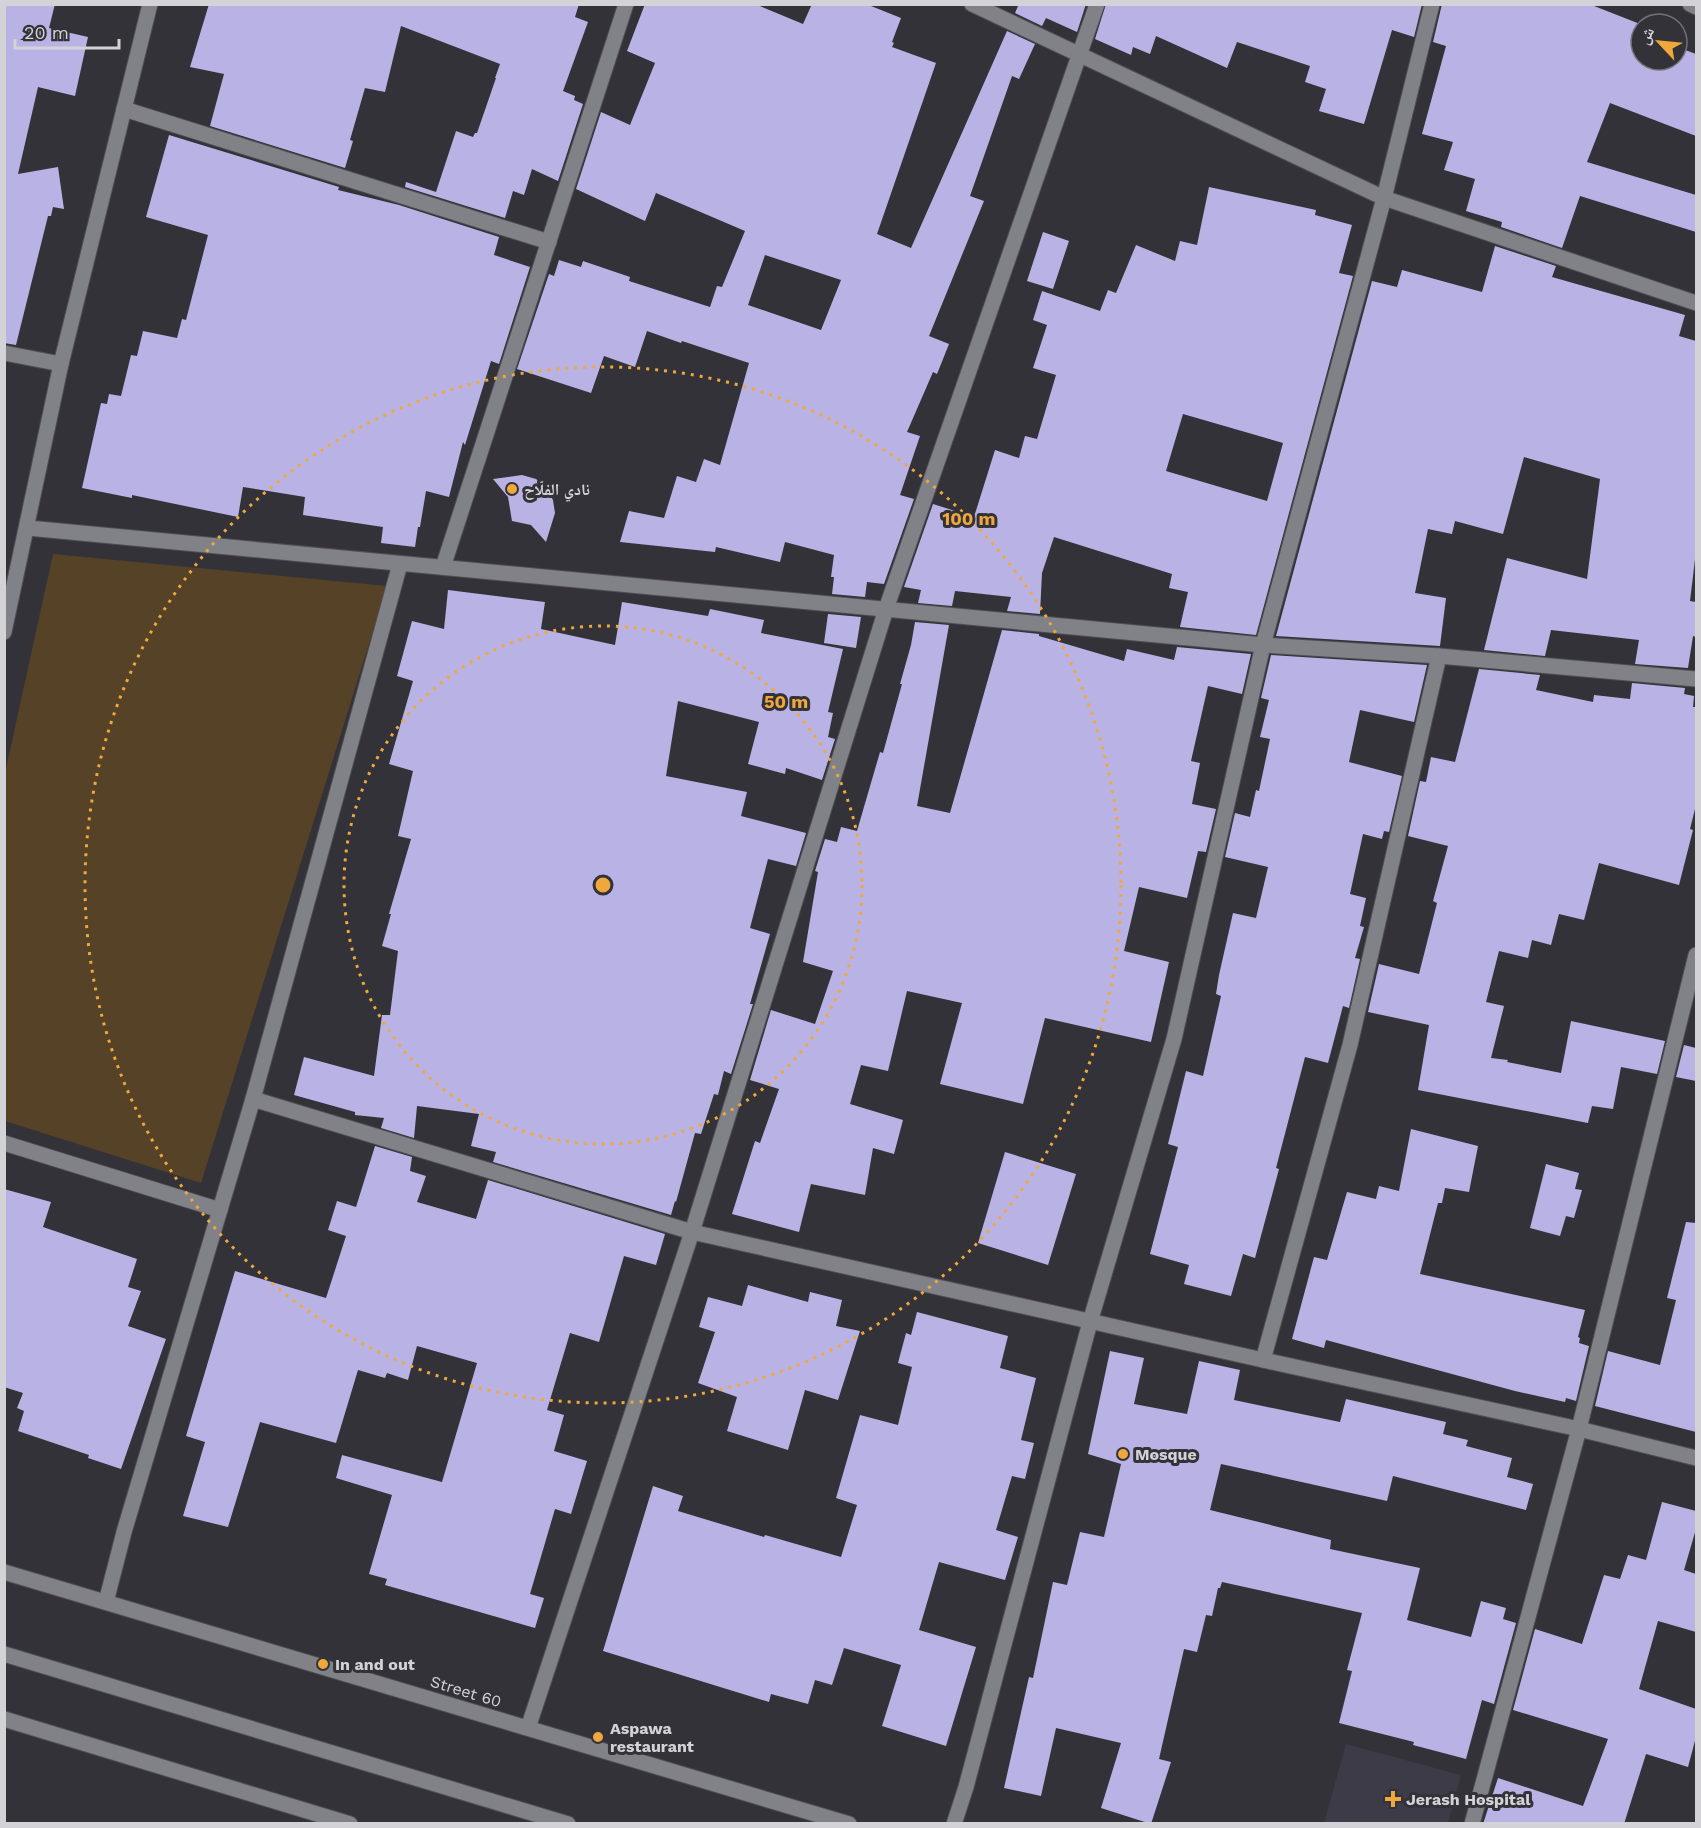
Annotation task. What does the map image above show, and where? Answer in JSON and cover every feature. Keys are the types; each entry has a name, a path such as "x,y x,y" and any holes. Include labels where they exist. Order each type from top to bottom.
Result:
{"street":[{"path":"4,632 28,528 61,364 150,4"},
{"path":"443,567 626,4"},
{"path":"972,4 1384,198 1696,303"},
{"path":"528,1728 692,1232 886,609 1097,4"},
{"path":"954,1824 969,1776 1090,1322 1174,1039 1263,645 1384,198 1432,4"},
{"path":"1690,4 1696,7"},
{"path":"124,109 549,242"},
{"path":"4,353 61,364"},
{"path":"28,528 1263,645 1440,656 1696,680"},
{"path":"106,1602 124,1532 253,1099 400,564"},
{"path":"1263,1360 1350,1045 1440,656"},
{"path":"1472,1824 1579,1428 1696,955"},
{"path":"253,1099 692,1232 1090,1322 1579,1428 1696,1458"},
{"path":"4,1143 220,1210"},
{"name":"Street 60","path":"4,1572 849,1824"},
{"path":"4,1654 568,1824"},
{"path":"4,1719 315,1818 350,1824"}],"shaded area":[{"path":"53,554 387,586 201,1183 5,1121 5,773"},
{"name":"Jerash Hospital","path":"1346,1744 1461,1775 1448,1823 1324,1823"}],"building":[{"path":"4,4 55,4 49,28 88,37 75,96 38,87 18,174 58,167 64,209 53,207 51,216 48,216 16,345 4,343"},
{"path":"209,4 579,4 575,17 588,22 563,91 575,96 574,100 583,104 558,181 532,169 524,195 513,191 505,218 405,187 406,182 436,192 456,131 473,137 477,133 500,64 401,26 385,92 365,88 350,140 353,141 345,168 210,126 224,74 190,67"},
{"path":"645,4 755,4 803,24 812,4 866,4 901,18 892,47 936,63 877,234 911,248 1007,31 1035,44 1019,79 1012,76 970,196 984,201 929,336 949,344 937,374 933,372 907,432 920,436 900,495 914,499 884,584 867,582 865,597 832,594 834,577 831,577 834,555 785,542 780,562 716,547 715,552 620,542 629,511 664,518 677,476 696,482 704,459 720,465 749,363 647,331 635,367 604,356 591,393 517,369 549,274 554,276 559,260 581,267 583,261 630,277 629,281 710,307 717,286 722,287 745,231 656,193 645,221 576,189 601,112 630,125 655,63 627,51","holes":["765,255 841,280 821,330 748,305"]},
{"path":"1014,4 1086,4 1077,32 1046,18 1042,26 1015,13 1018,6"},
{"path":"1106,4 1422,4 1414,37 1392,30 1364,124 1319,111 1326,89 1305,82 1310,66 1237,42 1227,68 1156,36 1150,54 1133,47 1131,55 1095,39"},
{"path":"1442,4 1589,4 1629,20 1629,72 1689,72 1689,51 1696,54 1696,136 1610,103 1587,162 1696,195 1696,232 1580,196 1562,248 1501,227 1502,222 1466,211 1475,179 1444,170 1453,142 1422,134 1446,46 1433,42"},
{"path":"169,135 339,187 338,190 399,205 499,237 494,255 530,267 499,364 491,361 465,445 463,442 449,497 426,491 415,547 381,543 383,527 303,515 305,497 243,487 238,517 132,495 132,498 82,488 101,403 107,404 109,394 121,396 131,355 137,356 143,331 177,338 182,319 186,320 208,235 146,217"},
{"path":"1209,187 1316,210 1315,215 1352,225 1339,273 1353,276 1256,635 1180,627 1188,592 1169,588 1172,574 1054,537 1042,573 1040,614 1007,611 1011,597 955,591 952,606 918,603 921,590 904,587 933,504 974,517 995,450 1019,458 1025,436 1037,439 1056,375 1033,368 1047,325 1033,320 1042,291 1100,311 1108,290 1116,293 1136,245 1175,261 1180,241 1197,245","holes":["1183,414 1283,443 1267,501 1166,471"]},
{"path":"1043,232 1069,241 1053,289 1027,281"},
{"path":"1495,246 1556,266 1552,277 1685,315 1679,336 1696,341 1696,551 1690,601 1696,602 1696,637 1693,636 1688,668 1635,664 1639,640 1551,630 1545,656 1484,650 1507,558 1587,579 1600,479 1524,457 1503,534 1455,521 1452,534 1428,529 1415,593 1446,598 1440,646 1276,636 1372,281 1397,287 1402,270 1482,292"},
{"path":"522,475 536,479 546,487 553,500 555,513 546,542 531,525 512,521 508,497 493,479"},
{"path":"448,590 545,602 541,629 615,645 622,602 708,616 710,609 764,620 761,633 843,649 828,712 833,713 828,737 835,739 822,780 786,768 785,774 748,764 759,722 678,701 666,776 747,792 741,816 806,833 796,866 768,859 750,928 770,934 750,1004 753,1004 731,1074 724,1071 718,1095 714,1094 701,1134 695,1133 671,1215 493,1162 496,1152 471,1146 479,1114 417,1106 414,1138 381,1128 384,1118 355,1115 355,1112 294,1095 304,1057 374,1076 382,1015 390,1015 398,951 382,946 411,839 398,836 413,771 389,764 413,681 397,676 412,621 444,629"},
{"path":"828,614 861,617 856,648 824,643"},
{"path":"915,622 949,625 917,806 950,813 1002,630 1039,634 1039,636 1124,661 1127,649 1174,660 1177,647 1251,654 1242,694 1208,686 1191,761 1200,763 1192,804 1216,809 1206,852 1198,851 1187,898 1139,887 1124,951 1169,962 1151,1042 1045,1018 1023,1104 940,1084 962,1003 907,991 888,1071 861,1065 850,1104 903,1120 894,1154 873,1148 865,1195 811,1184 799,1232 732,1214 755,1141 760,1143 779,1089 750,1080 771,1010 815,1024 833,971 803,962 818,872 815,871 825,839 837,842 841,827 857,831 880,752 883,753 902,684 900,684"},
{"path":"1271,655 1427,665 1414,722 1360,710 1349,762 1402,776 1389,832 1384,831 1382,839 1363,834 1350,894 1366,898 1360,926 1364,927 1355,958 1360,959 1349,1008 1343,1006 1328,1063 1305,1057 1276,1168 1279,1169 1255,1258 1243,1254 1231,1296 1184,1284 1189,1265 1150,1254 1178,1147 1168,1144 1186,1071 1203,1076 1221,996 1216,994 1233,913 1256,918 1268,867 1225,857 1235,813 1250,817 1256,790 1259,791 1270,739 1260,737 1269,700 1261,698"},
{"path":"1479,669 1540,675 1536,690 1593,702 1594,695 1630,699 1632,683 1685,688 1684,694 1694,696 1696,805 1690,829 1693,830 1679,885 1599,863 1584,920 1559,914 1551,945 1532,940 1528,958 1499,951 1486,1002 1504,1006 1491,1058 1508,1060 1507,1062 1561,1073 1571,1021 1665,1041 1657,1074 1621,1067 1613,1109 1592,1106 1588,1123 1418,1090 1429,1025 1368,1012 1379,964 1419,974 1437,903 1433,901 1448,846 1408,836 1420,781 1426,782 1431,757 1455,762"},
{"path":"1684,1045 1696,1048 1696,1081 1676,1077"},
{"path":"1411,1129 1478,1146 1469,1192 1445,1188 1442,1203 1438,1203 1420,1274 1585,1310 1578,1337 1580,1338 1579,1343 1589,1346 1576,1401 1566,1398 1565,1402 1515,1391 1326,1340 1324,1348 1292,1339 1314,1257 1327,1260 1347,1192 1376,1199 1379,1186 1399,1191"},
{"path":"375,1146 412,1157 410,1171 426,1176 417,1202 476,1219 488,1180 665,1234 656,1265 624,1256 599,1342 570,1333 547,1410 564,1415 554,1451 587,1461 571,1514 555,1509 530,1594 544,1598 535,1628 385,1585 387,1579 369,1574 392,1495 336,1478 342,1455 442,1482 477,1363 417,1346 408,1380 387,1373 385,1378 358,1370 336,1443 260,1422 228,1527 183,1516 205,1442 186,1436 235,1271 326,1298 346,1236 328,1230 337,1201 356,1207"},
{"path":"1005,1152 1076,1174 1048,1265 978,1243"},
{"path":"1546,1164 1579,1173 1575,1189 1582,1190 1574,1218 1566,1216 1560,1236 1530,1228"},
{"path":"4,1189 51,1202 43,1227 137,1259 128,1287 141,1291 128,1326 166,1339 121,1469 88,1458 89,1455 18,1431 24,1411 17,1408 23,1393 4,1387"},
{"path":"1686,1222 1696,1223 1696,1432 1595,1406 1608,1351 1660,1365 1676,1300 1667,1298"},
{"path":"748,1285 808,1302 810,1292 842,1300 836,1326 860,1331 838,1400 805,1390 788,1450 727,1431 737,1397 698,1383 715,1332 699,1327 708,1297 742,1306"},
{"path":"917,1312 1008,1336 1000,1368 1036,1378 1021,1440 1034,1443 1025,1479 1012,1476 996,1530 1018,1537 1005,1580 939,1562 919,1630 976,1647 946,1746 882,1726 901,1665 844,1648 832,1685 815,1680 808,1704 771,1694 769,1702 603,1651 653,1486 683,1496 678,1511 841,1557 857,1505 836,1498 860,1415 898,1425 912,1367 898,1363 906,1333 911,1335"},
{"path":"1110,1351 1144,1358 1134,1404 1187,1414 1199,1361 1240,1370 1234,1400 1340,1422 1346,1399 1446,1422 1443,1434 1468,1440 1466,1446 1512,1458 1507,1477 1533,1484 1526,1510 1393,1476 1387,1501 1221,1464 1210,1510 1331,1540 1330,1549 1420,1568 1407,1620 1471,1637 1481,1601 1506,1608 1503,1619 1516,1623 1494,1704 1482,1700 1466,1759 1413,1745 1414,1742 1339,1723 1352,1671 1347,1670 1362,1613 1222,1582 1218,1588 1212,1616 1206,1615 1197,1652 1184,1649 1159,1759 1171,1762 1151,1824 1101,1808 1121,1743 1056,1728 1041,1796 1004,1788 1029,1677 1033,1678 1053,1582 1067,1585 1080,1532 1104,1537 1121,1464 1088,1454"},
{"path":"1662,1502 1696,1511 1696,1529 1684,1570 1696,1574 1696,1632 1658,1621 1639,1689 1696,1709 1696,1737 1688,1767 1646,1754 1624,1824 1483,1824 1498,1778 1583,1806 1608,1739 1513,1710 1535,1629 1582,1644 1604,1575 1620,1579 1628,1555 1646,1560"}],"place":[{"name":"نادي الفلّاح","path":"512,489"},
{"name":"Mosque","path":"1123,1454"},
{"name":"In and out","path":"323,1664"},
{"name":"Aspawa restaurant","path":"598,1737"},
{"name":"Jerash Hospital","path":"1393,1799"}]}
